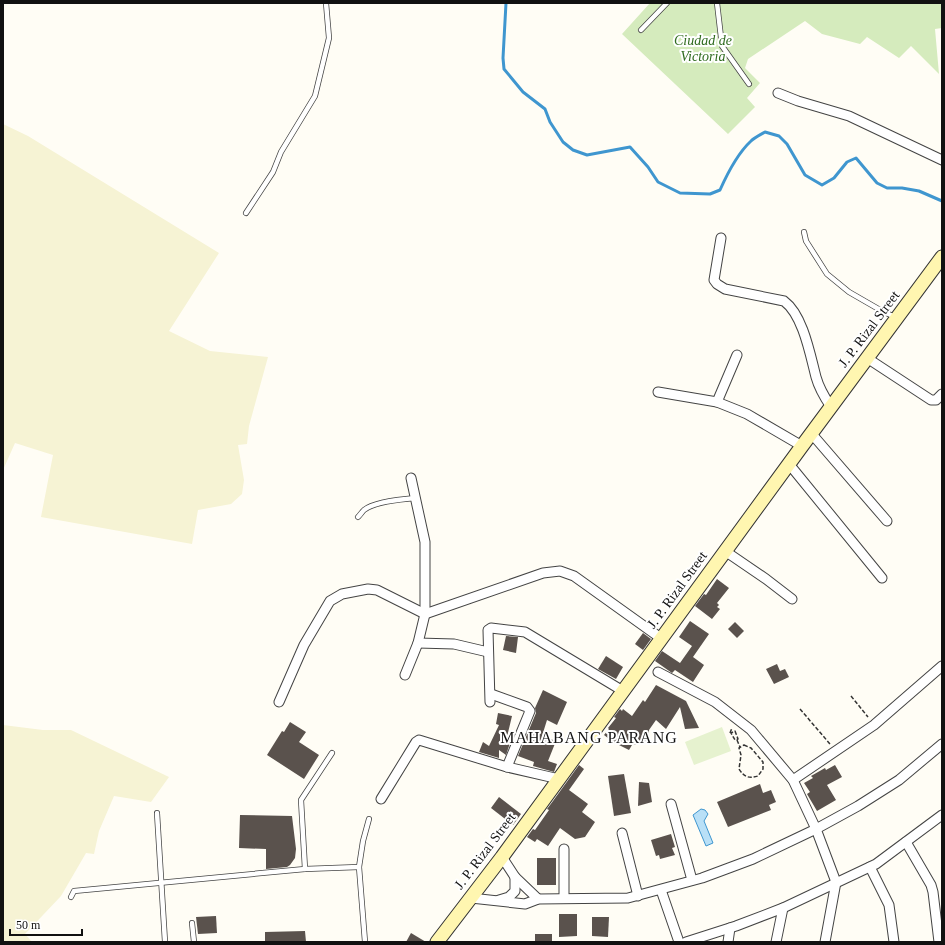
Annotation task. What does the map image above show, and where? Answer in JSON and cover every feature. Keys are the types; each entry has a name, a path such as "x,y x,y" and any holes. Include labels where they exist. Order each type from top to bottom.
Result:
{"main road":[{"name":"J. P. Rizal Street","path":"437,942 502,857 942,257"}],"street":[{"path":"778,93 798,101 849,116 942,160"},
{"path":"721,238 714,280 725,289 784,301 790,306 796,314 812,358 816,378 831,407"},
{"path":"718,402 737,356"},
{"path":"867,358 931,400 936,400 942,394"},
{"path":"658,392 718,402 747,414 802,446"},
{"path":"811,434 887,521"},
{"path":"789,464 882,578"},
{"path":"405,675 418,643 425,614 425,542 411,478"},
{"path":"725,551 792,599"},
{"path":"279,702 304,645 330,601 342,594 368,589 377,590 425,614 543,573 560,571 574,576 662,639"},
{"path":"507,767 530,711 527,707 491,698 488,652 489,628 525,632 623,691"},
{"path":"418,643 454,644 488,652"},
{"path":"792,780 874,725 942,666"},
{"path":"658,672 715,702 751,730 792,780 816,829 836,882 825,942"},
{"path":"381,799 416,742 419,740 507,767 559,779"},
{"path":"471,898 525,904 538,898 628,898 661,890 692,880 758,856 816,829 858,806 899,780 942,744"},
{"path":"671,804 692,880"},
{"path":"686,942 730,928 783,908 870,867 942,815"},
{"path":"622,833 638,896"},
{"path":"906,842 934,892 939,942"},
{"path":"564,849 564,898"},
{"path":"502,857 515,877 538,898"},
{"path":"870,867 889,905 894,942"},
{"path":"498,900 509,897 515,891 515,877"},
{"path":"661,890 679,942"},
{"path":"776,942 783,908"},
{"path":"728,942 730,928"}],"lane":[{"path":"246,213 273,172 281,152 315,96 329,38 326,3"},
{"path":"642,30 667,3"},
{"path":"717,3 722,46 749,84"},
{"path":"804,232 806,241 827,274 850,292 882,312 897,318"},
{"path":"358,517 364,510 371,506 395,500 416,498"},
{"path":"305,869 301,800 332,753"},
{"path":"156,813 165,942"},
{"path":"365,942 359,867 363,841 369,819"},
{"path":"71,897 74,891 305,869 359,867"},
{"path":"192,923 194,942"}],"path":[{"path":"851,696 874,725"},
{"path":"800,709 837,751"},
{"path":"726,734 735,731 738,739 736,740"},
{"path":"731,733 740,746 739,750 741,755 739,766 741,773 748,777 758,776 763,769 761,758 751,748 744,745 740,746"}],"shaded area":[{"path":"3,124 28,136 219,253 169,331 210,351 268,357 249,426 247,444 238,445 244,480 242,494 231,504 198,510 192,544 41,517 53,455 15,443 3,470"},
{"path":"3,725 43,730 71,730 169,777 151,802 114,796 99,831 94,854 86,853 61,896 25,934 32,942 3,942"}],"green space":[{"name":"Ciudad de Victoria","path":"650,3 941,3 942,28 935,29 939,74 911,46 899,58 867,37 860,44 822,34 805,21 748,59 745,68 760,83 747,98 755,107 728,134 622,34"},
{"path":"722,727 731,751 694,765 685,742"}],"water":[{"path":"701,809 705,810 708,814 704,821 713,843 706,846 693,815"}],"building":[{"path":"717,579 729,588 717,603 719,605 717,607 720,609 712,619 695,606 704,594 706,595"},
{"path":"690,621 709,634 693,657 704,665 693,682 675,670 672,673 655,661 662,651 680,663 692,646 679,637"},
{"path":"735,622 744,631 737,638 728,629"},
{"path":"643,633 651,639 643,650 635,644"},
{"path":"506,636 518,637 516,653 503,650"},
{"path":"606,656 623,667 616,679 598,669"},
{"path":"777,664 780,671 785,669 789,677 774,684 766,669"},
{"path":"656,685 686,701 699,728 685,729 680,707 666,729 656,720 649,730 648,738 644,743 632,745 629,750 613,742 604,735 616,718 614,717 620,709 622,711 623,709 632,716 643,700 645,702"},
{"path":"543,690 567,702 557,725 547,720 542,736 556,741 548,761 557,764 554,772 533,766 534,762 518,756 536,713 535,708"},
{"path":"498,713 512,716 506,741 510,743 506,755 499,750 499,758 479,752 483,742 489,746 499,725 496,724"},
{"path":"290,722 306,732 299,742 319,755 304,779 267,755 282,731 284,732"},
{"path":"579,765 584,769 569,790 588,804 582,812 595,822 585,837 575,839 560,828 548,846 537,839 535,842 527,837 533,829 535,830 549,810 547,809"},
{"path":"835,765 842,777 827,785 836,800 817,811 807,794 810,792 804,783 813,778 811,776 825,768 826,770"},
{"path":"624,774 631,813 614,816 608,776"},
{"path":"639,782 649,783 652,802 638,806"},
{"path":"760,784 763,793 771,790 776,802 769,805 771,810 728,827 717,802"},
{"path":"499,797 521,814 513,825 491,808"},
{"path":"240,815 292,816 296,849 295,858 290,865 287,867 266,869 266,849 239,848"},
{"path":"671,834 675,847 672,848 675,855 660,859 659,855 656,856 651,840"},
{"path":"537,858 556,858 556,885 537,885"},
{"path":"559,914 577,914 577,936 559,937"},
{"path":"216,916 217,933 198,934 196,917"},
{"path":"592,917 609,917 608,937 592,936"},
{"path":"305,931 306,942 265,942 265,932"},
{"path":"411,933 426,942 406,942"},
{"path":"535,934 552,934 552,942 535,942"}],"waterway":[{"path":"506,3 503,58 504,69 523,92 545,109 550,122 563,142 573,150 587,155 630,147 648,167 658,182 680,193 710,194 720,190 733,164 746,146 754,138 765,132 779,136 787,144 805,175 822,185 834,178 847,162 856,158 877,183 887,188 902,188 919,191 942,201"}],"district":[{"name":"MAHABANG PARANG","path":"589,737"}]}
